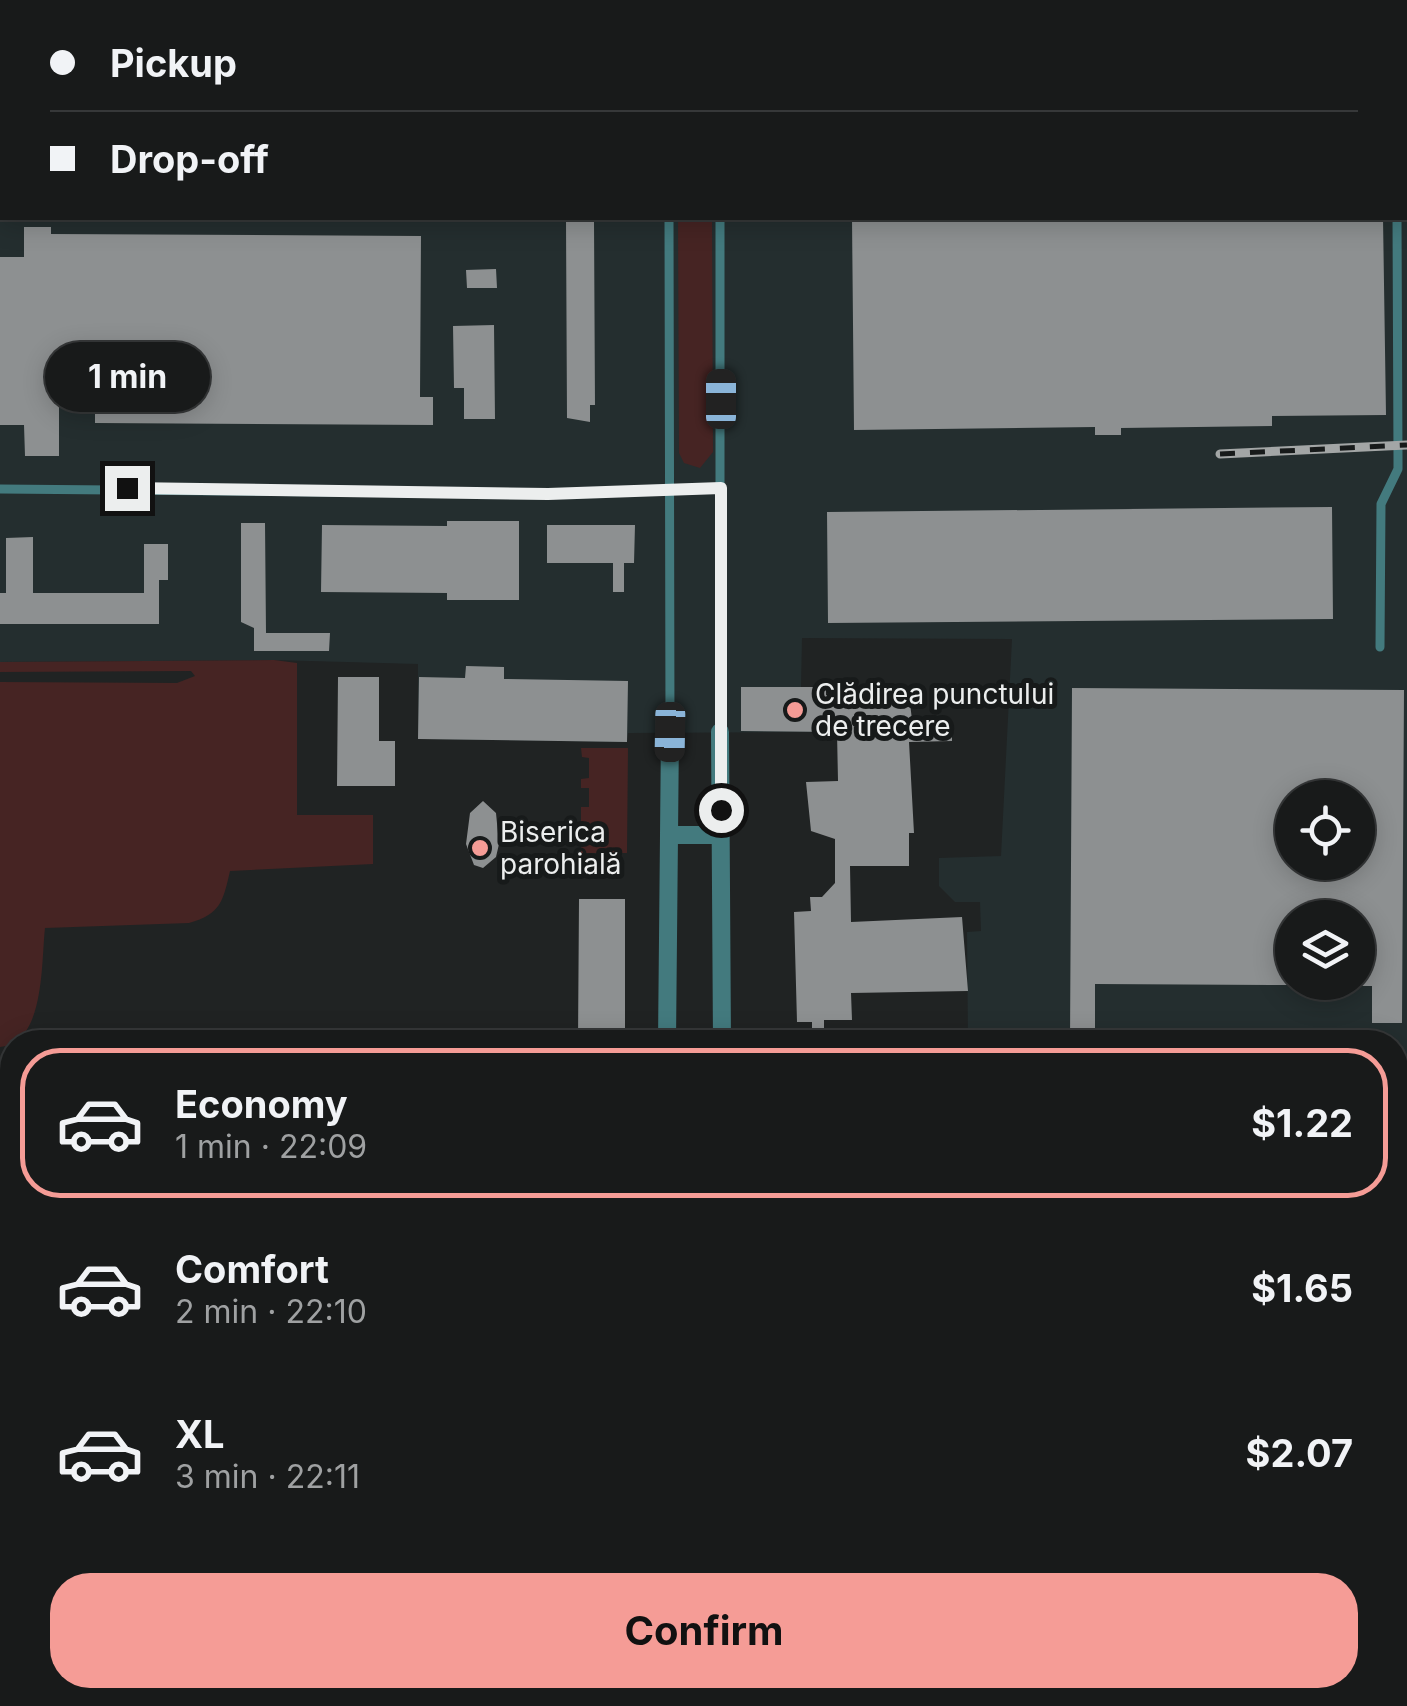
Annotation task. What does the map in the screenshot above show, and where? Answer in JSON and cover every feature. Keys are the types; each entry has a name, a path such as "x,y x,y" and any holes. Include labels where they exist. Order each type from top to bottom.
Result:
{"street":[{"path":"667,1030 670,732"},
{"path":"720,732 722,1030"},
{"path":"669,835 721,835"}],"lane":[{"path":"669,220 670,732"},
{"path":"720,220 720,732"},
{"path":"1380,646 1381,504 1393,480 1398,446 1397,220"},
{"path":"1393,480 1407,481"},
{"path":"0,489 548,494 721,488"}],"shaded area":[{"path":"0,220 1407,220 1407,1030 968,1030 967,932 981,931 980,902 955,902 939,886 939,858 1001,856 1012,639 802,638 801,687 826,687 826,732 628,733 627,742 418,739 418,664 274,660 0,662"},
{"path":"678,220 712,220 713,452 700,468 684,463 679,453"},
{"path":"0,662 297,663 297,815 373,815 373,864 230,871 219,905 189,923 45,928 33,1017 26,1030 0,1030 0,682 177,683 195,676 191,671 0,672"},
{"path":"581,748 628,748 627,853 581,853 581,841 589,840 589,822 581,822 581,807 589,807 589,788 581,788 581,779 589,778 589,758 582,757"}],"building":[{"path":"852,220 1383,220 1386,415 1272,416 1272,426 1121,428 1121,435 1095,435 1095,427 854,430"},
{"path":"566,221 594,221 595,405 590,405 590,422 567,418"},
{"path":"24,227 51,227 51,234 421,236 420,397 433,397 433,425 95,423 95,405 59,404 59,456 25,456 24,425 0,425 0,257 24,257"},
{"path":"496,269 497,288 467,288 466,270"},
{"path":"494,325 495,419 464,419 464,388 454,388 453,326"},
{"path":"1332,507 1333,619 828,623 827,512"},
{"path":"447,521 519,521 519,600 447,600 447,593 321,592 322,525 447,526"},
{"path":"241,523 265,523 266,633 330,633 329,651 254,651 254,628 241,622"},
{"path":"547,525 635,525 634,563 624,563 624,592 613,592 613,563 547,563"},
{"path":"33,537 33,593 144,593 144,544 168,544 168,580 159,580 159,624 0,624 0,593 6,593 6,538"},
{"path":"466,666 504,667 504,679 628,681 627,742 418,739 419,677 465,678"},
{"path":"338,677 379,677 379,741 395,741 395,786 337,786"},
{"path":"741,687 826,687 826,695 909,695 913,728 952,728 952,741 909,742 914,833 909,833 909,866 850,866 851,922 962,917 968,991 851,993 852,1020 824,1020 824,1030 812,1030 812,1022 797,1022 794,912 811,911 810,897 822,897 835,883 835,839 811,831 806,782 838,781 837,732 741,731"},
{"path":"1072,688 1404,690 1402,1023 1372,1023 1375,900 1275,900 1275,985 1095,984 1095,1030 1070,1030"},
{"path":"483,801 496,813 499,844 496,857 483,868 474,865 466,844 470,813"},
{"path":"579,899 625,899 625,1030 578,1030"}],"railway":[{"path":"1220,454 1407,445"}],"place":[{"name":"Clădirea punctului de trecere","path":"795,710"},
{"name":"Biserica parohială","path":"480,848"}],"route":[{"path":"127,488 548,494 721,488 721,810"}]}
